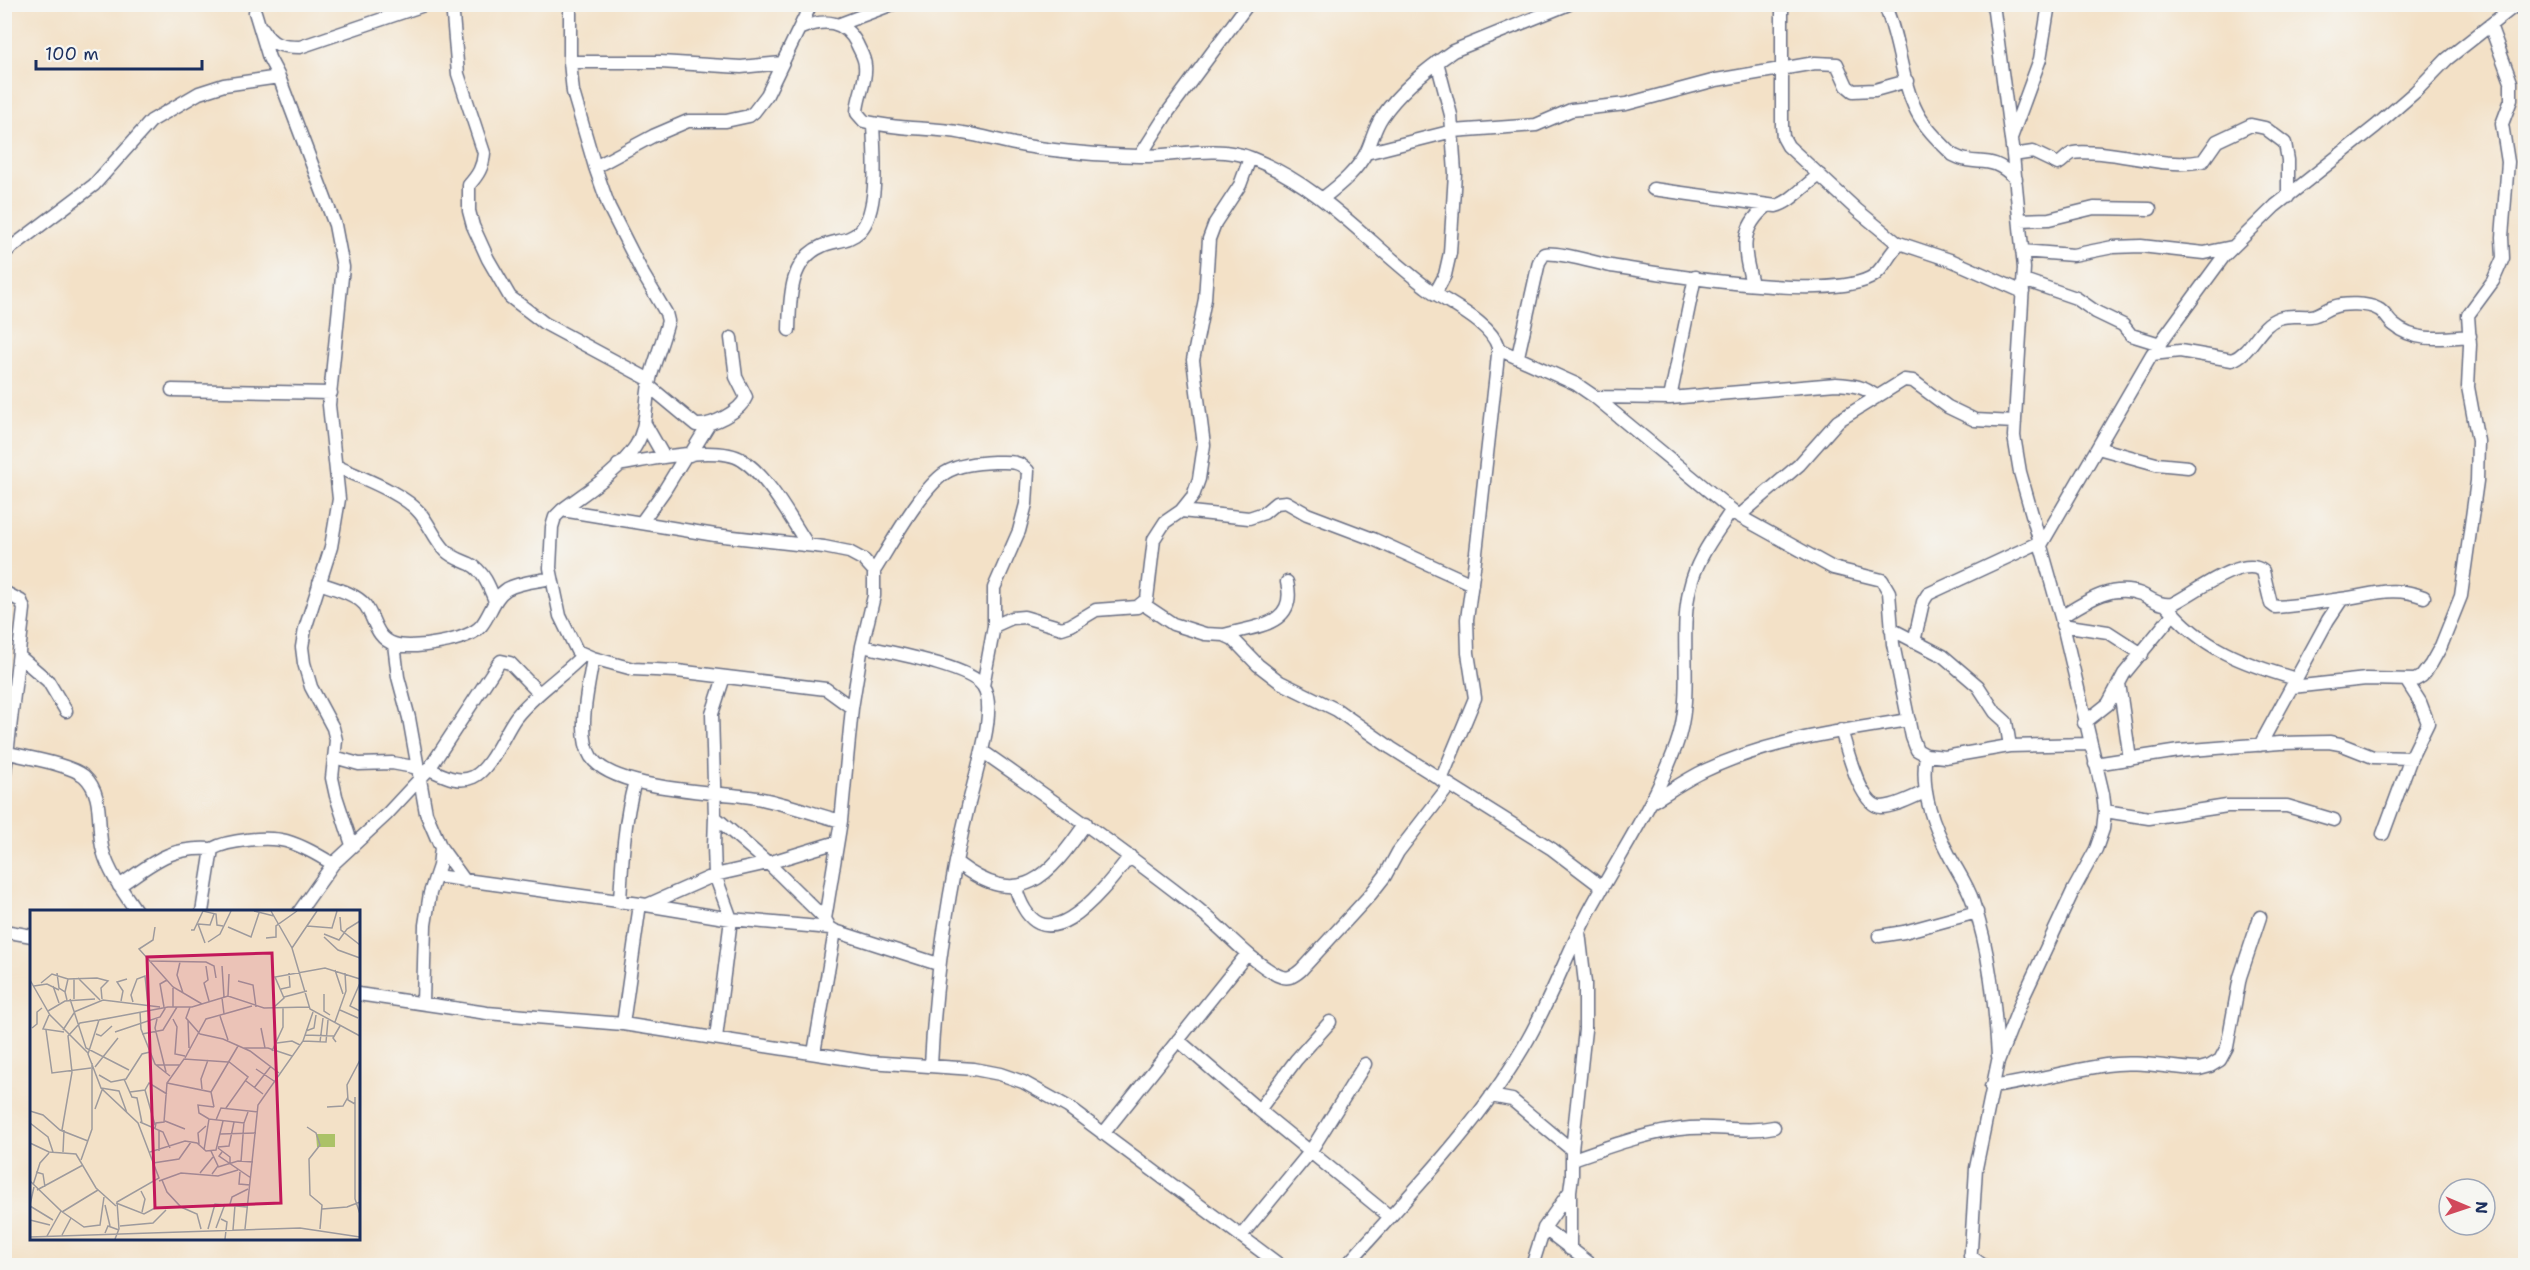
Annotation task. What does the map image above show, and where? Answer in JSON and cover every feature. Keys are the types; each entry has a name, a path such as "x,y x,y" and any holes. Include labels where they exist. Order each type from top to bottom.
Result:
{"street":[{"path":"253,8 271,41 281,47 300,47 427,4"},
{"path":"452,4 458,74 484,153 483,164 469,185 469,210 473,226 488,259 510,297 544,323 650,383 691,422 700,425 709,424 732,412 746,399 736,377 731,338"},
{"path":"570,4 570,62 573,92 595,167 609,207 668,317 650,383 644,422 636,445 618,465 555,517 550,545 552,578 564,628 577,651 633,669 826,689 852,708"},
{"path":"595,167 653,135 688,121 726,121 748,116 759,107 801,28 811,4"},
{"path":"840,24 892,4"},
{"path":"1140,156 1168,112 1248,4"},
{"path":"1323,198 1344,180 1366,153 1382,117 1420,76 1437,62 1453,51 1569,4"},
{"path":"1782,4 1783,137 1788,146 1866,218 1900,244 2024,286 2076,298 2123,325 2131,335 2156,349 2232,360 2248,350 2260,333 2278,318 2291,315 2314,315 2339,305 2371,306 2380,309 2392,324 2414,336 2430,339 2470,336"},
{"path":"1884,4 1917,111 1953,155 1959,159 1998,164 2016,178"},
{"path":"1984,1266 1970,1261 1976,1168 1991,1086 1998,1060 2022,1000 2073,891 2096,849 2103,829 2105,811 2061,621 2020,472 2014,436 2024,286 2016,178 1993,4"},
{"path":"2011,139 2040,59 2049,4"},
{"path":"1914,642 1923,602 1928,594 2041,544 2156,349 2204,282 2234,246 2288,197 2415,92 2447,59 2517,4"},
{"path":"253,8 269,58 279,77 335,225 341,247 342,288 329,405 339,499 337,519 305,629 302,647 311,687 333,729 336,740 333,778 336,796 352,845"},
{"path":"801,28 826,21 840,24 853,36 865,66 856,113 864,121 873,124 962,132 1026,146 1140,156 1229,153 1250,158 1274,168 1323,198 1397,264 1435,294 1467,314 1484,328 1498,349 1518,356 1576,384 1595,397 1736,513 1833,568 1882,580 1889,592 1891,629 1917,750 1926,756 1945,757 2010,746 2089,744"},
{"path":"2061,621 2107,592 2130,591 2169,610 2216,650 2294,683 2366,679 2406,680 2422,676 2431,664 2454,619 2461,596 2477,481 2478,441 2468,387 2470,336 2468,315 2493,281 2503,258 2502,237 2508,162 2502,124 2511,100 2511,82 2490,25"},
{"path":"570,62 660,62 741,67 782,63"},
{"path":"1435,294 1445,275 1450,253 1455,173 1453,131 1437,62"},
{"path":"1366,153 1453,131 1536,125 1571,110 1626,104 1688,86 1815,63 1837,64 1847,86 1853,92 1875,90 1907,81"},
{"path":"1420,76 1442,87"},
{"path":"4,253 94,185 151,121 199,93 224,85 279,77"},
{"path":"789,330 790,294 798,269 808,255 822,246 847,240 861,231 874,195 873,124"},
{"path":"2013,155 2033,152 2058,164 2072,153 2079,152 2193,163 2203,161 2217,141 2244,127 2258,126 2270,131 2285,143 2289,160 2288,197"},
{"path":"994,626 1012,618 1024,616 1062,628 1096,610 1137,607 1147,599 1154,539 1165,522 1181,511 1193,496 1203,461 1203,427 1193,360 1205,299 1209,238 1215,222 1240,185 1250,158"},
{"path":"1653,189 1767,206 1785,204 1805,184 1820,175"},
{"path":"1752,284 1745,238 1756,215 1767,206"},
{"path":"2020,220 2049,219 2094,208 2150,208"},
{"path":"1518,356 1539,262 1544,254 1752,284 1815,286 1859,282 1874,276 1892,250 1900,244"},
{"path":"2022,251 2073,255 2113,247 2141,246 2204,253 2234,246"},
{"path":"1670,398 1695,277"},
{"path":"982,752 1130,856 1206,914 1247,954 1278,975 1286,978 1294,976 1385,876 1398,852 1445,783 1475,698 1466,635 1498,349"},
{"path":"1346,1266 1389,1216 1438,1165 1506,1074 1543,1012 1578,931 1653,801 1683,723 1687,668 1686,635 1692,581 1701,557 1736,513 1799,465 1838,421 1899,384 1909,380 1921,385 1947,407 1975,420 2015,422"},
{"path":"1595,397 1670,398 1836,384 1856,385 1867,389 1877,397"},
{"path":"172,390 331,393"},
{"path":"644,422 664,457"},
{"path":"641,523 709,424"},
{"path":"2098,448 2156,464 2188,467"},
{"path":"618,465 664,457 716,453 733,455 762,478 807,544"},
{"path":"814,1053 830,926 852,708 862,646 874,596 874,571 906,520 944,474 956,468 1012,461 1023,464 1028,471 1026,504 1019,531 994,588 994,626 983,686 987,700 987,719 982,752 967,809 938,964 931,1065"},
{"path":"336,466 393,493 419,512 446,551 477,568 495,601"},
{"path":"1181,511 1249,518 1264,513 1276,503 1286,502 1306,514 1373,539 1472,584"},
{"path":"562,510 715,535 807,544 849,552 864,560 874,571"},
{"path":"2084,723 2108,704 2119,683 2142,654 2169,610 2216,578 2243,567 2253,566 2263,571 2271,604 2275,606 2342,599 2392,590 2408,591 2424,597"},
{"path":"319,583 359,599 368,610 377,631 394,644 402,646 455,640 467,636 480,628 495,601 512,587 552,578"},
{"path":"1143,604 1173,624 1205,634 1224,635 1267,624 1277,618 1287,608 1290,600 1287,582"},
{"path":"4,592 21,601 24,609 19,656 9,700 9,753 4,780"},
{"path":"2260,745 2328,620 2342,599"},
{"path":"2061,621 2109,632 2142,654"},
{"path":"1891,629 1954,664 1978,687 1995,712 2006,722 2010,746"},
{"path":"1224,635 1233,639 1258,665 1280,682 1337,710 1445,783 1552,849 1602,887"},
{"path":"394,644 398,677 423,772 426,813 441,848 465,882"},
{"path":"862,646 953,669 971,677 983,686"},
{"path":"19,656 48,681 66,711"},
{"path":"334,758 358,764 392,763 463,780 483,771 516,718 538,692 589,656"},
{"path":"589,656 584,718 585,739 590,755 601,768 618,777 635,781 714,794 757,798 841,821"},
{"path":"300,910 333,864 387,814 423,772 501,661 510,663 538,692"},
{"path":"716,1038 731,919 715,875 712,714 724,677"},
{"path":"2383,834 2411,758 2428,721 2406,680"},
{"path":"2119,683 2130,759"},
{"path":"1653,801 1704,771 1754,751 1841,730 1909,720"},
{"path":"1841,730 1860,787 1870,803 1879,807 1888,806 1925,792"},
{"path":"2095,764 2180,751 2280,743 2329,742 2340,744 2373,758 2411,758"},
{"path":"9,753 72,770 84,776 93,789 99,805 103,851 119,886 136,910"},
{"path":"1926,756 1923,771 1925,792 1935,824 1967,886 1977,912 1994,990 1998,1060"},
{"path":"620,902 623,840 635,781"},
{"path":"2105,811 2149,818 2226,806 2287,806 2334,820"},
{"path":"715,817 768,863 830,926"},
{"path":"957,863 983,880 1015,886 1034,881 1053,868 1086,824"},
{"path":"119,886 167,855 183,849 212,849 222,843 230,842 283,840 306,848 333,864"},
{"path":"643,905 715,875 768,863 837,842"},
{"path":"423,1003 425,925 441,848"},
{"path":"202,910 212,849"},
{"path":"1015,886 1020,905 1030,919 1051,925 1063,923 1076,916 1097,898 1130,856"},
{"path":"436,876 731,919 830,926 938,964"},
{"path":"623,1024 643,905"},
{"path":"1879,936 1904,932 1977,912"},
{"path":"1991,1086 2049,1078 2105,1065 2126,1063 2199,1069 2220,1060 2227,1047 2240,977 2260,917"},
{"path":"4,931 30,936"},
{"path":"1570,1249 1570,1191 1585,1030 1585,983 1578,931"},
{"path":"1104,1134 1247,954"},
{"path":"360,994 487,1013 623,1024 869,1062 931,1065 992,1072 1023,1082 1068,1107 1281,1266"},
{"path":"1259,1110 1296,1060 1330,1022"},
{"path":"1178,1040 1259,1110 1389,1216"},
{"path":"1241,1236 1310,1152 1365,1064"},
{"path":"1506,1074 1512,1100"},
{"path":"1491,1096 1512,1100 1573,1154"},
{"path":"1573,1154 1675,1129 1756,1131 1774,1127"},
{"path":"1532,1266 1544,1228 1570,1191"},
{"path":"1544,1228 1593,1266"}]}
